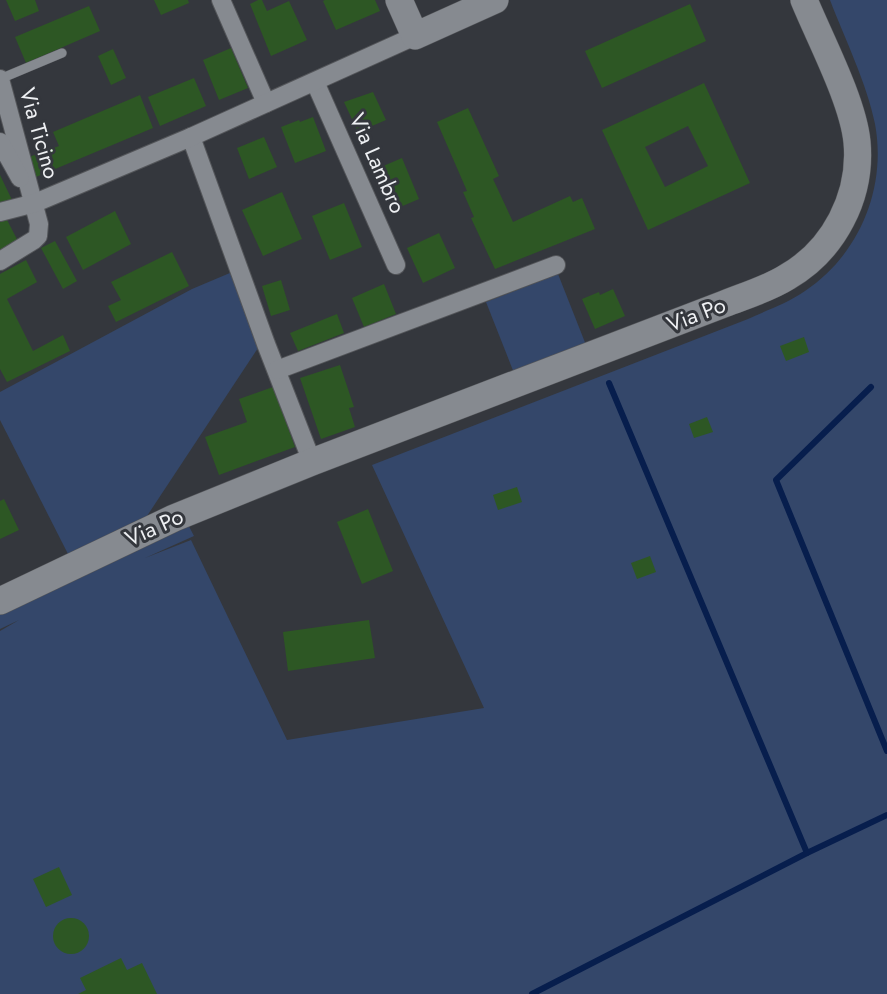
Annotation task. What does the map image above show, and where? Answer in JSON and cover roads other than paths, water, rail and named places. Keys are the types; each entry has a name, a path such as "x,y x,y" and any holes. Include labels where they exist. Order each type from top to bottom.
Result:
{"street":[{"path":"221,0 266,104"},
{"path":"399,0 415,36"},
{"path":"0,212 35,203 191,137 495,0"},
{"name":"Via Po","path":"0,602 174,518 312,462 779,282 802,268 833,234 846,210 853,188 857,142 848,105 804,0"},
{"name":"Via Ticino","path":"0,79 35,203"},
{"name":"Via Lambro","path":"315,81 396,265"},
{"path":"191,137 266,344 312,462"},
{"name":"Via Ticino","path":"0,142 35,203"},
{"path":"0,261 30,244 38,236 39,220 35,203"},
{"path":"277,370 556,265"}],"lane":[{"path":"0,79 62,53"}],"waterway":[{"path":"609,383 807,853"},
{"path":"871,387 776,480 887,751"},
{"path":"532,994 807,853 887,815"}]}
